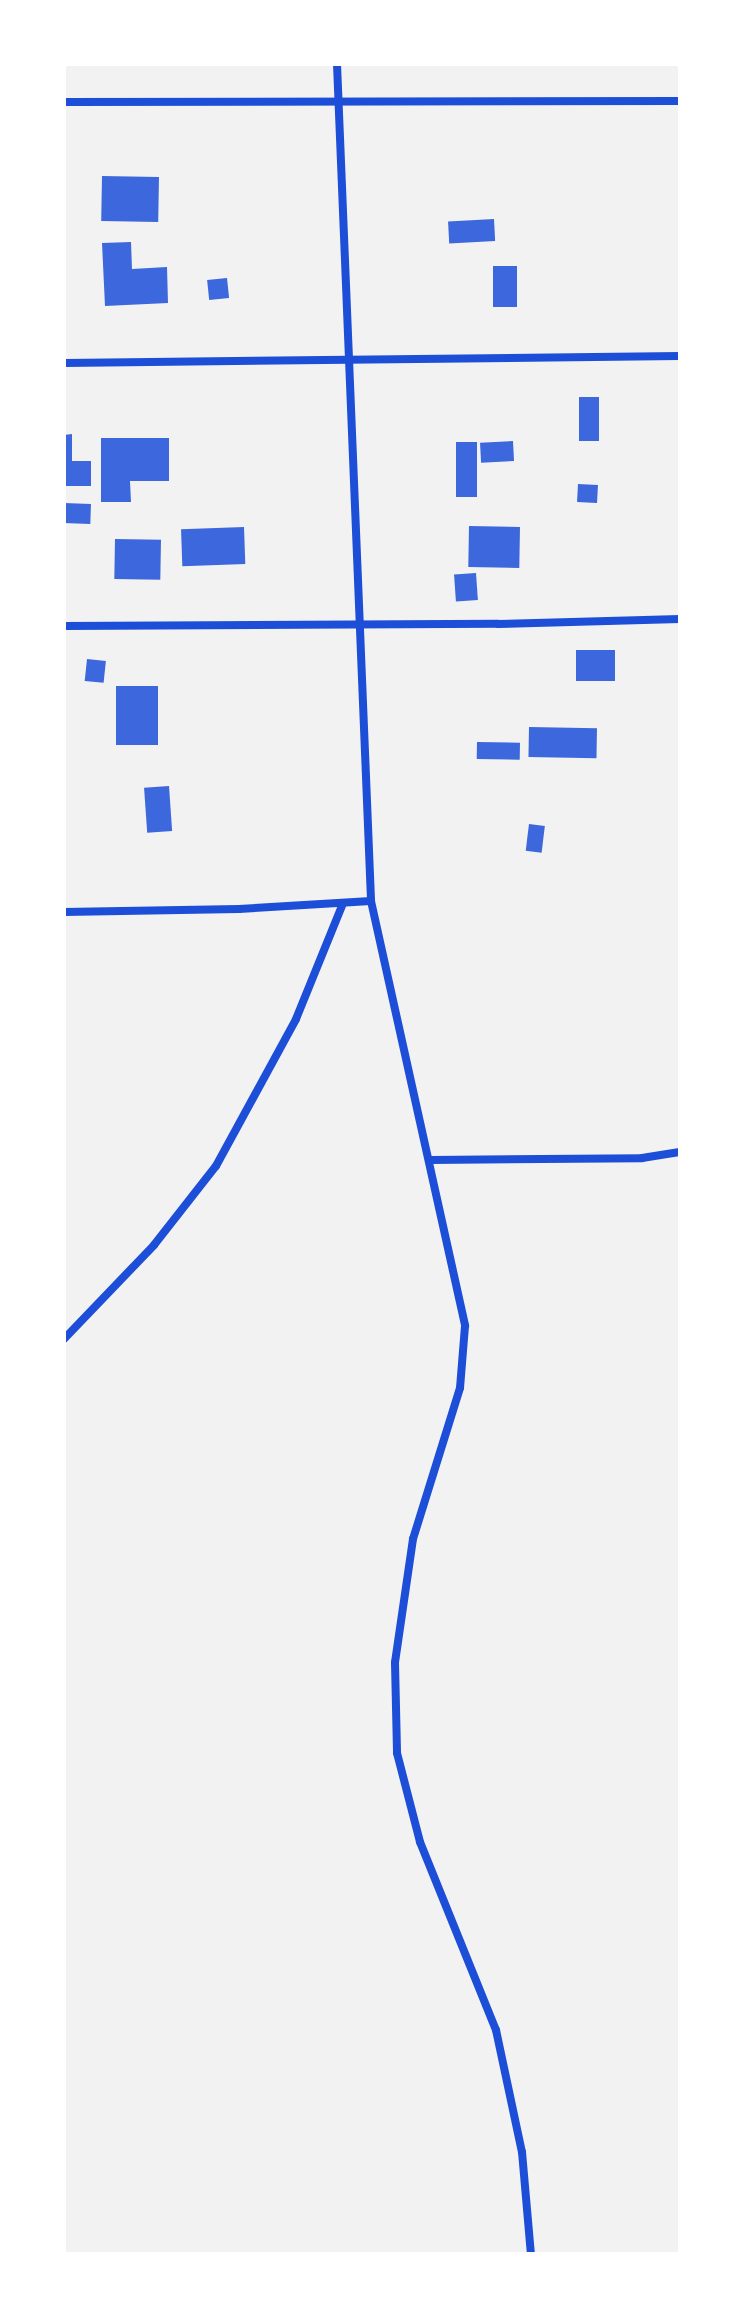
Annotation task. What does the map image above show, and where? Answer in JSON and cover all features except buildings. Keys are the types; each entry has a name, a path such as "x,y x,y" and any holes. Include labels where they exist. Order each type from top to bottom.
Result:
{"street":[{"path":"337,64 371,901 465,1326 460,1388 413,1539 395,1663 397,1753 420,1842 496,2030 522,2152 531,2254"},
{"path":"64,102 680,101"},
{"path":"64,363 350,357 680,356"},
{"path":"64,626 680,619"},
{"path":"64,912 239,909 371,901"},
{"path":"64,1339 154,1245 216,1166 296,1019 343,903"},
{"path":"430,1160 642,1158 680,1152"}]}
